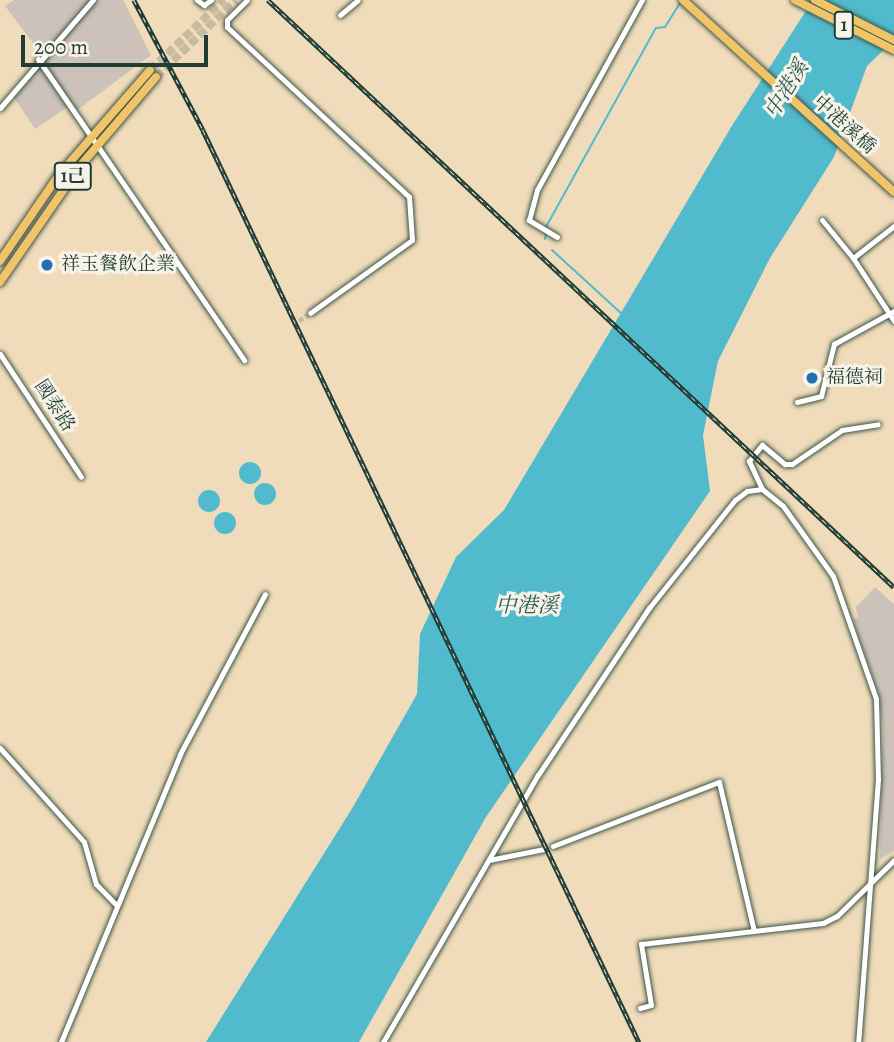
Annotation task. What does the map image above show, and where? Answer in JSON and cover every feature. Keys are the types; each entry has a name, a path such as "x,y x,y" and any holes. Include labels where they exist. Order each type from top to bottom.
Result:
{"main road":[{"name":"中港溪橋","path":"683,0 892,190"},
{"name":"1","path":"795,0 894,50"},
{"name":"1","path":"815,0 894,40"},
{"name":"1己","path":"0,261 91,136 153,74 97,145 0,282"}],"street":[{"path":"0,108 38,59 93,0"},
{"path":"197,0 204,5 211,0"},
{"path":"247,0 227,20 228,27 409,197 412,240 310,313"},
{"path":"340,15 358,0"},
{"path":"557,237 529,220 537,190 642,0"},
{"path":"38,59 244,360"},
{"path":"822,220 892,312 894,320"},
{"path":"853,258 894,226"},
{"path":"797,402 821,396 834,344 892,312"},
{"name":"國泰路","path":"0,354 81,477"},
{"path":"858,1042 878,779 876,699 833,576 783,506 762,489 749,461 762,445 785,464 792,464 842,430 878,424"},
{"path":"383,1042 538,775 649,608 735,500 747,491 762,489"},
{"path":"61,1042 193,726 265,594"},
{"path":"0,748 71,824 84,842 96,884 117,906"},
{"path":"553,846 719,782 754,931"},
{"path":"489,860 544,849"},
{"path":"640,1008 652,1005 641,944 823,923 837,916 894,860"}],"shaded area":[{"path":"14,0 123,0 151,55 76,111 72,104 35,129 13,96 38,64 39,51 5,6"},
{"path":"875,587 894,604 894,851 880,859 883,726 876,686 853,620 858,617 856,607"}],"water":[{"name":"中港溪","path":"813,0 894,0 894,40 867,66 834,157 770,258 718,361 703,435 710,491 486,817 359,1042 206,1042 353,807 417,694 420,634 456,557 504,510 733,124"},
{"path":"250,462 258,465 261,473 258,481 250,484 242,481 239,473 242,465"},
{"path":"265,483 273,486 276,494 273,502 265,505 257,502 254,494 257,486"},
{"path":"209,490 217,493 220,501 217,509 209,512 201,509 198,501 201,493"},
{"path":"225,512 233,515 236,523 233,531 225,534 217,531 214,523 217,515"}],"waterway":[{"path":"546,227 656,28 665,27 681,1"},
{"path":"545,239 546,233"},
{"path":"552,250 623,315"}],"tunnel":[{"path":"150,70 224,0"},
{"path":"156,77 236,0"},
{"path":"293,325 310,313"}],"railway":[{"path":"134,0 203,130 639,1042"},
{"path":"268,0 894,587"}],"place":[{"name":"祥玉餐飲企業","path":"47,265"},
{"name":"福德祠","path":"812,378"}]}
